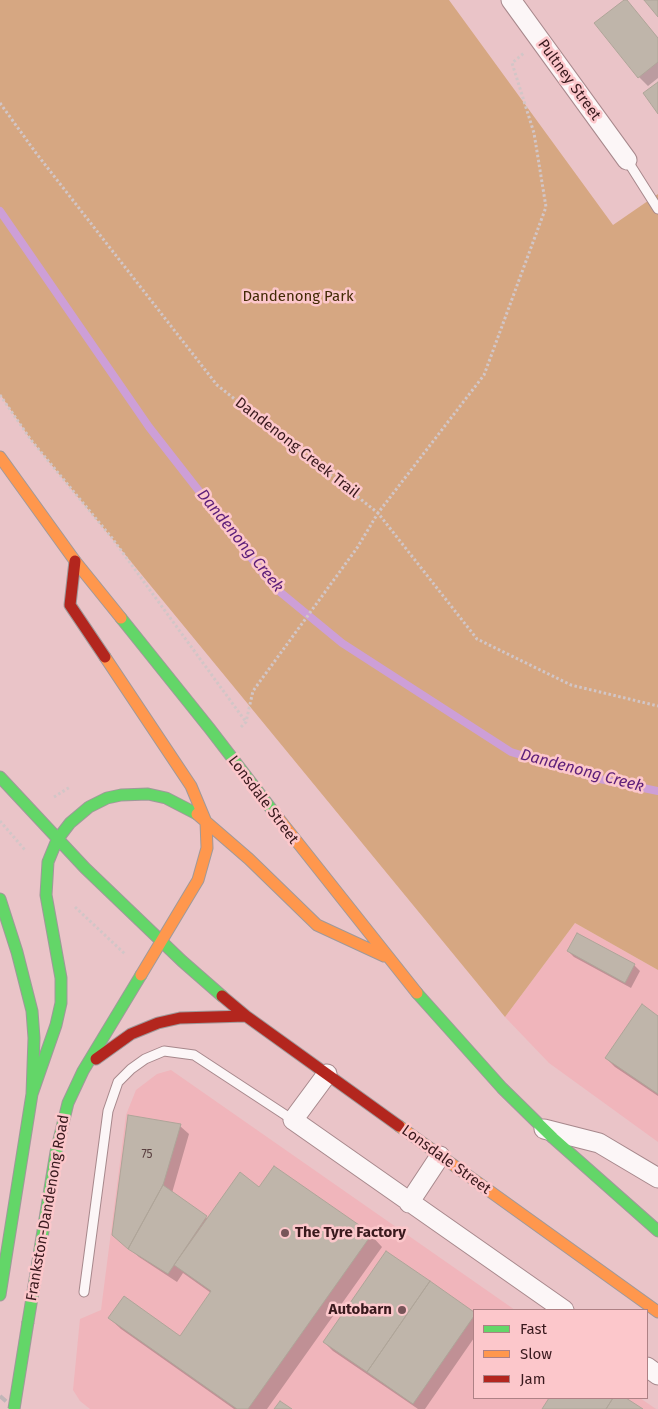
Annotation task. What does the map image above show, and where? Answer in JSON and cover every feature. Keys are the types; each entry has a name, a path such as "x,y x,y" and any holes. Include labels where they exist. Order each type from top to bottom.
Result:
{"highway":[{"name":"Lonsdale Street","path":"0,457 75,562 210,730 320,874 456,1038 543,1129 658,1231"},
{"path":"75,562 70,605 191,786 206,822"},
{"name":"Lonsdale Street","path":"0,777 57,840 160,940 246,1016 658,1312"},
{"path":"32,1094 56,1025 61,1003 61,978 47,908 46,875 57,840 70,823 89,807 107,798 121,795 148,794 183,804 269,877 316,925 390,958"},
{"name":"Frankston-Dandenong Road","path":"14,1409 62,1122 83,1071 201,872 207,848 206,822"},
{"path":"0,899 18,952 32,1011 34,1051 32,1094 0,1295"},
{"path":"83,1071 116,1043 150,1025 180,1018 246,1016"}],"street":[{"name":"Pultney Street","path":"517,2 541,41 627,160"},
{"path":"327,1074 293,1120 563,1309"},
{"path":"543,1129 599,1142 658,1178"},
{"path":"409,1203 440,1156"}],"lane":[{"path":"627,160 658,209"},
{"path":"84,1292 108,1111 118,1082 131,1070 145,1059 164,1051 194,1054 293,1120"}],"path":[{"path":"253,691 357,548 378,513 484,375 546,206 534,134 512,63 541,41"},
{"name":"Dandenong Creek Trail","path":"0,103 36,153 217,385 378,513 477,639 571,685 658,706"},
{"path":"0,395 31,440 112,538 246,722"},
{"path":"0,821 46,875"},
{"path":"73,904 143,970"}],"shaded area":[{"path":"575,923 658,970 658,1142 549,1063 505,1017"},
{"path":"171,1070 514,1309 473,1309 473,1399 641,1399 656,1409 90,1409 80,1401 73,1390 80,1319 101,1310 126,1115 136,1090 157,1074"}],"green space":[{"name":"Dandenong Park","path":"0,0 449,0 613,225 658,194 658,970 575,923 505,1017 31,440 0,394"}],"building":[{"path":"624,0 627,0 658,38 658,62 638,78 594,23"},
{"path":"644,0 658,0 658,17"},
{"path":"658,82 658,114 643,93"},
{"path":"577,933 635,964 625,983 567,951"},
{"path":"642,1004 658,1016 658,1094 605,1058"},
{"path":"128,1115 181,1124 163,1185 128,1249 112,1235"},
{"path":"274,1166 372,1234 248,1409 237,1409 108,1318 124,1296 180,1336 211,1291 174,1265 240,1172 259,1187"},
{"path":"163,1185 207,1216 168,1274 128,1249"},
{"path":"386,1251 430,1281 367,1372 323,1342"},
{"path":"430,1281 473,1311 473,1317 413,1404 367,1372"},
{"path":"548,1399 612,1399 606,1409 542,1409"},
{"path":"612,1399 628,1399 643,1409 606,1409"},
{"path":"280,1401 292,1409 274,1409"}],"waterway":[{"name":"Dandenong Creek","path":"0,211 149,427 274,587 342,643 511,752 600,779 658,791"}],"railway":[{"path":"0,1396 15,1409"}],"traffic: fast":[{"path":"121,618 279,819"},
{"path":"0,777 85,868 182,961 222,996"},
{"path":"32,1094 56,1025 61,1003 61,978 46,895 48,862 57,840 70,823 89,807 107,798 121,795 148,794 166,798 197,814"},
{"path":"0,899 17,952 32,1011 34,1038 32,1094 0,1295"},
{"path":"28,1322 56,1152 68,1103 83,1071 141,975"},
{"path":"417,993 502,1088 553,1138 658,1231"},
{"path":"14,1409 28,1322"}],"traffic: slow":[{"path":"0,457 75,561 121,618"},
{"path":"105,657 191,786 206,822 207,848 198,880 141,975"},
{"path":"197,814 249,859 317,925 384,956"},
{"path":"279,819 417,993"},
{"path":"399,1126 658,1312"}],"traffic: jam":[{"path":"75,561 70,605 105,657"},
{"path":"222,996 246,1016 399,1126"},
{"path":"96,1059 131,1034 158,1023 180,1018 246,1016"}],"place":[{"name":"The Tyre Factory","path":"285,1233"},
{"name":"Autobarn","path":"402,1310"}]}
